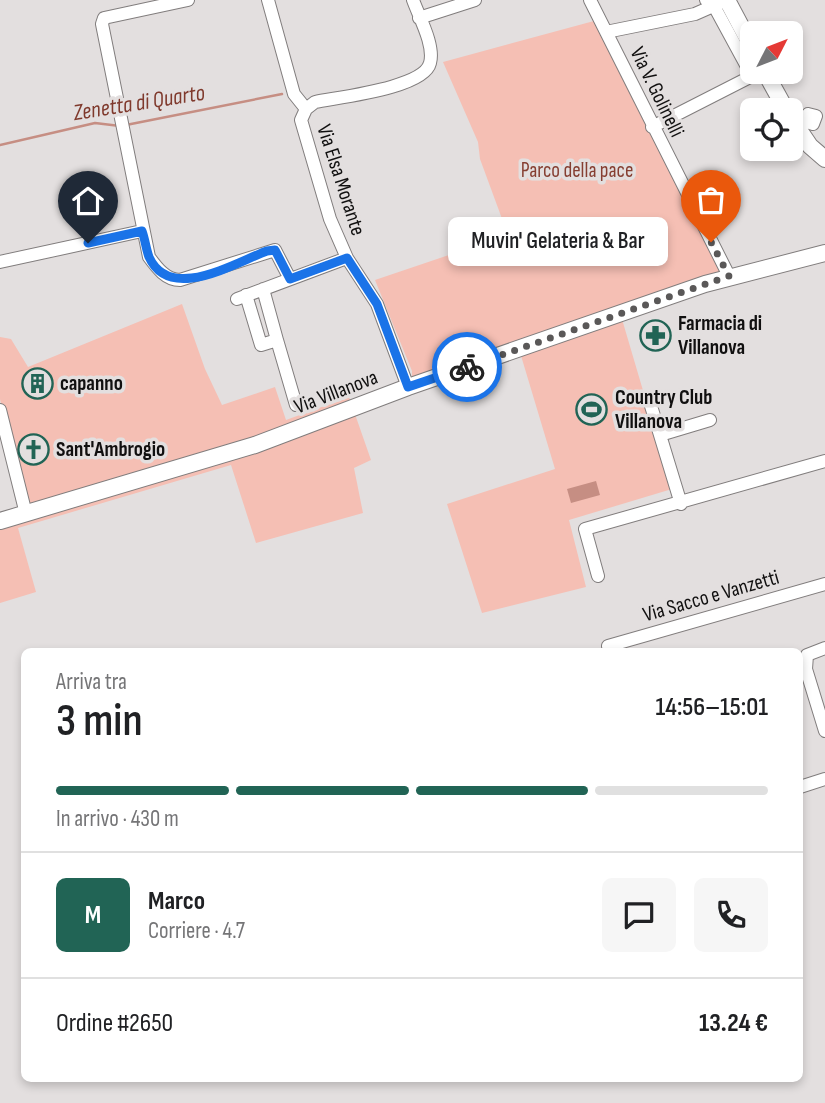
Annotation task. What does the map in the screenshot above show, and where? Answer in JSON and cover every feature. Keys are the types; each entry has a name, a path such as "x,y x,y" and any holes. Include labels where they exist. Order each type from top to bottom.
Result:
{"main road":[{"path":"718,2 740,31"},
{"path":"803,129 825,159"},
{"name":"Via Villanova","path":"0,521 206,461 408,387 729,276 825,256"}],"street":[{"path":"188,0 104,18 102,24 120,125 149,257 158,270 174,280 189,279 275,250 290,279"},
{"name":"Via Elsa Morante","path":"268,0 294,94 304,115 330,219 347,258 377,304 408,387"},
{"path":"304,115 315,102 410,82 425,72 430,63 430,51 413,0"},
{"path":"419,18 475,0"},
{"name":"Via V. Golinelli","path":"590,0 729,276"},
{"path":"606,32 695,14 718,2 740,41"},
{"path":"652,127 740,83"},
{"path":"0,262 142,231"},
{"path":"277,340 261,345 242,297 347,258"},
{"path":"262,289 296,405"},
{"path":"388,395 398,364"},
{"path":"651,406 681,504"},
{"path":"0,410 26,514"},
{"path":"660,435 710,420"},
{"path":"598,576 585,529 681,504 825,461"},
{"name":"Via Sacco e Vanzetti","path":"608,646 825,584"},
{"path":"825,648 807,655 806,669 825,731"},
{"path":"803,786 825,779"}],"green space":[{"name":"Parco della pace","path":"605,18 727,276 619,309 672,489 569,520 586,587 482,613 447,504 555,469 519,349 412,385 412,371 375,280 508,235 480,159 478,142 443,62"},
{"path":"182,304 205,369 222,405 275,387 286,420 349,397 371,460 354,468 363,513 256,543 231,465 18,528 36,592 0,603 0,521 23,511 0,399 0,337 11,339 28,367"}],"shaded area":[{"path":"596,481 600,495 571,503 567,489"}],"waterway":[{"name":"Zenetta di Quarto","path":"126,125 282,94"},
{"name":"Zenetta di Quarto","path":"0,145 95,123 120,126"}],"way so far":[{"path":"467,367 729,276 711,242"}],"place":[{"name":"Muvin' Gelateria & Bar","path":"711,242"},
{"name":"Farmacia di Villanova","path":"655,335"},
{"name":"capanno","path":"37,383"},
{"name":"Country Club Villanova","path":"592,409"},
{"name":"Sant'Ambrogio","path":"33,449"}],"route":[{"path":"88,243 142,231 149,257 158,270 174,280 189,279 267,251 275,250 280,256 290,279 347,258 368,286 377,304 408,387 467,367"}]}
